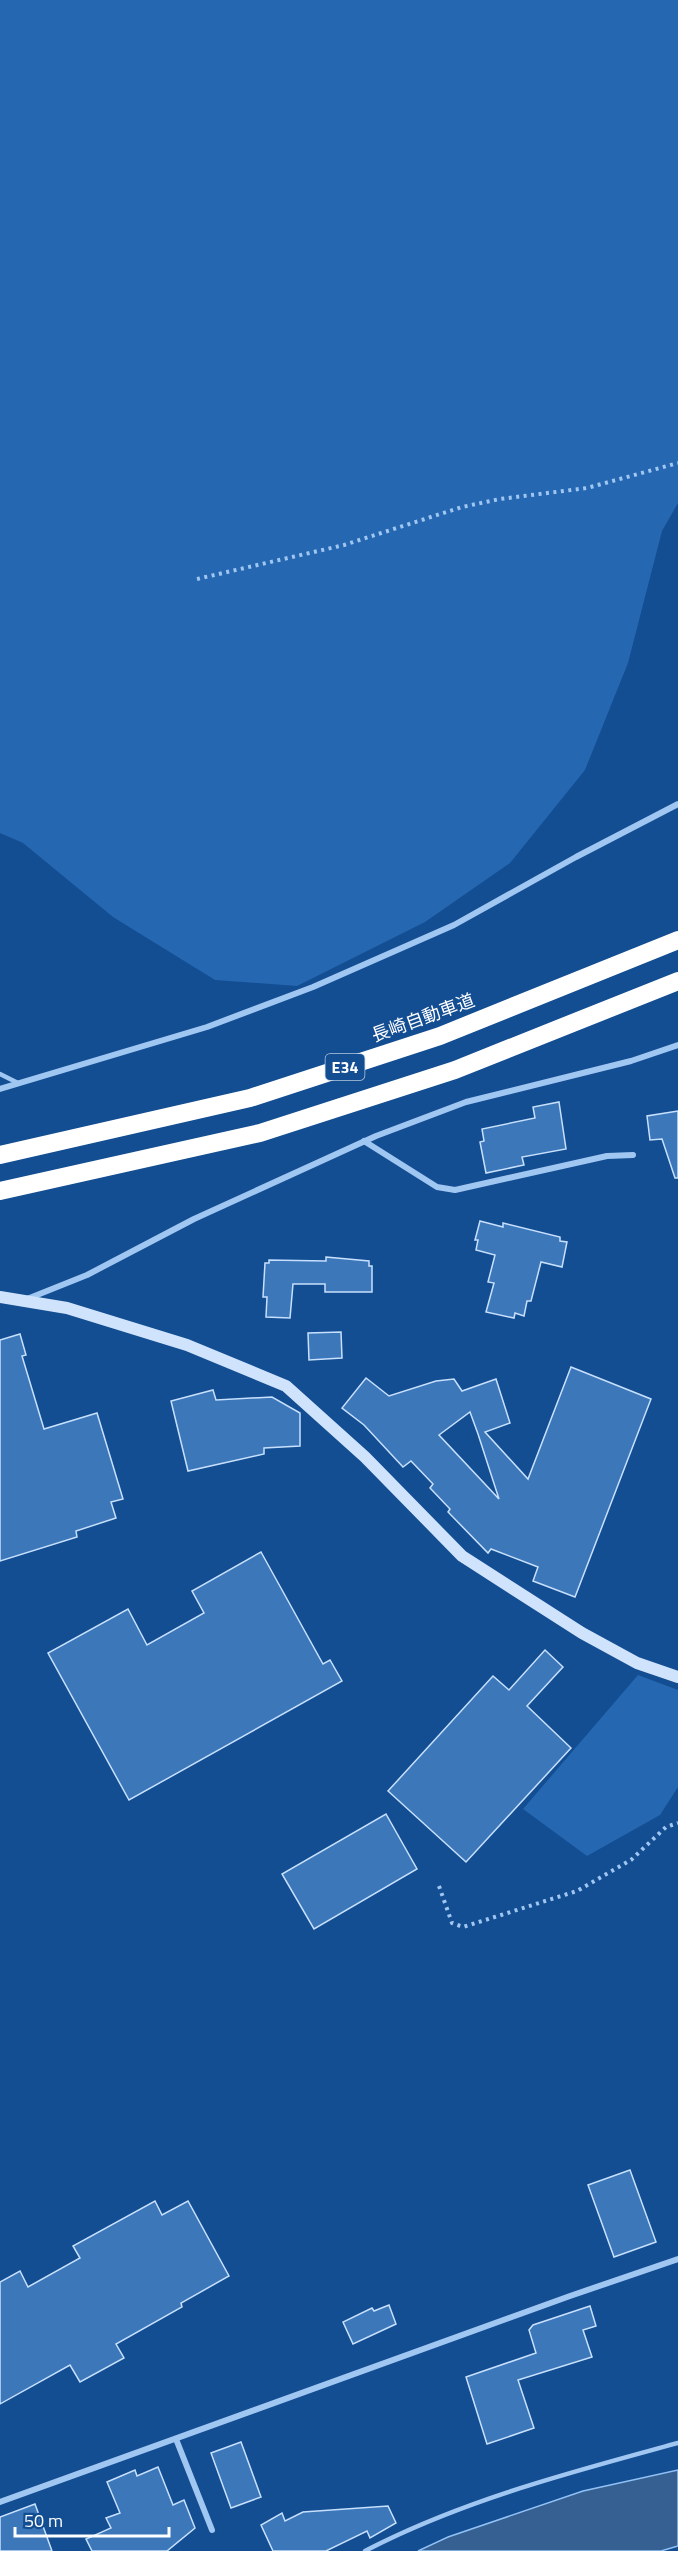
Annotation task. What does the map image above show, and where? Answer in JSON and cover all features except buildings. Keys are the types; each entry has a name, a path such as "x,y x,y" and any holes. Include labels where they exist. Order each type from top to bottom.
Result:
{"highway":[{"name":"長崎自動車道","path":"0,1155 250,1098 440,1036 678,940"},
{"name":"E34","path":"0,1191 260,1133 455,1070 678,981"}],"street":[{"path":"0,1089 207,1027 313,987 454,925 576,857 678,804"},
{"path":"23,1301 87,1275 194,1219 364,1141 466,1102 632,1061 678,1045"},
{"path":"364,1141 437,1187 455,1190 607,1156 633,1155"},
{"path":"0,1297 67,1308 187,1345 286,1386 365,1457 462,1556 582,1633 637,1663 678,1677"},
{"path":"0,2502 678,2259"},
{"path":"176,2439 212,2530"}],"lane":[{"path":"0,1074 18,1083"},
{"path":"365,2551 392,2537 533,2482 678,2443"}],"path":[{"path":"197,579 345,545 462,507 500,499 587,488 678,463"},
{"path":"439,1886 453,1923 464,1928 577,1891 631,1860 666,1827 678,1822"}],"shaded area":[{"path":"0,0 678,0 678,503 662,531 628,663 585,770 510,863 425,922 297,986 215,980 113,917 23,843 0,833"},
{"path":"638,1675 678,1690 678,1787 660,1815 587,1856 523,1809"},
{"path":"678,2470 678,2546 661,2551 418,2551 448,2537 583,2491"}]}
